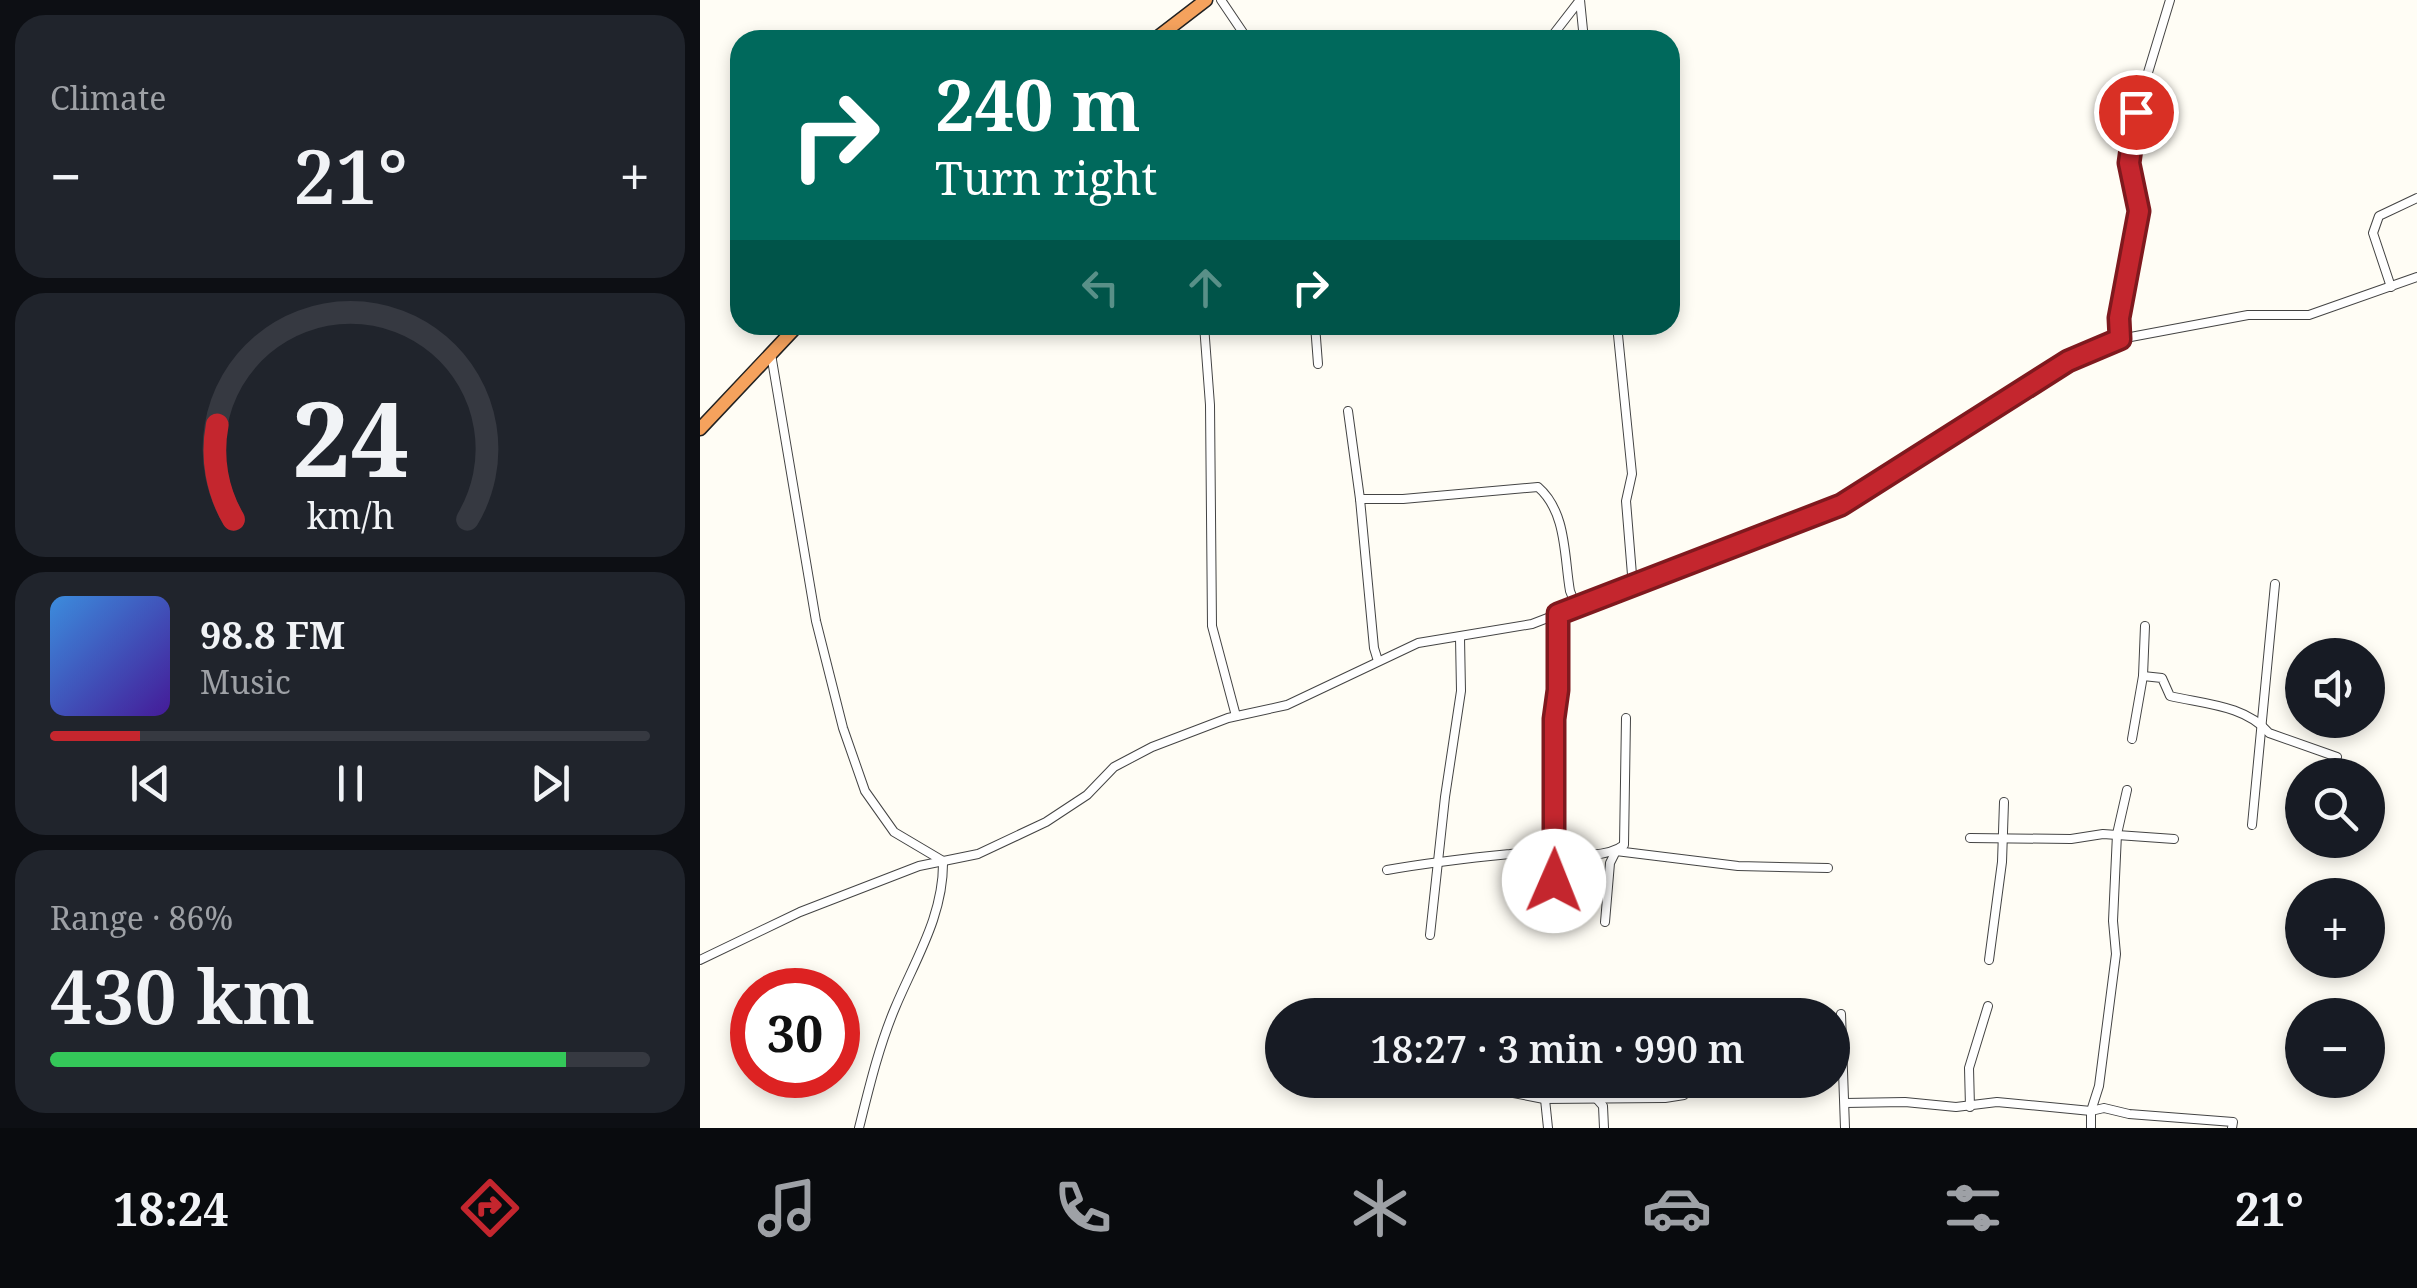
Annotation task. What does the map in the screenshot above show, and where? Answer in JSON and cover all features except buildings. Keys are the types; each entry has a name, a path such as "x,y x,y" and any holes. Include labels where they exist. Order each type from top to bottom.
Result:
{"highway":[{"path":"1167,30 1206,0"},
{"path":"700,429 788,335"}],"street":[{"path":"1222,0 1242,30"},
{"path":"1558,30 1580,0"},
{"path":"1580,0 1583,30"},
{"path":"2120,339 2119,318 2139,211 2128,149 2170,0"},
{"path":"2391,287 2373,233 2378,216 2417,198"},
{"path":"700,960 800,912 919,866 978,854 1046,822 1088,795 1114,767 1152,747 1236,716 1287,705 1418,643 1532,624 1841,505 2068,361 2120,339 2248,315 2309,315 2417,278"},
{"path":"1205,335 1210,405 1212,626 1236,716"},
{"path":"1315,335 1318,364"},
{"path":"1618,335 1632,474 1626,501 1633,587"},
{"path":"770,354 816,621 843,728 866,791 894,832 943,861"},
{"path":"1348,411 1378,661"},
{"path":"1360,499 1403,500 1538,488 1550,497 1558,516 1570,591 1581,605"},
{"path":"2252,825 2275,584"},
{"path":"1550,924 1555,854 1558,614"},
{"path":"2132,739 2143,676 2145,626"},
{"path":"1430,934 1460,691 1460,638"},
{"path":"2143,676 2162,678 2170,696 2226,708 2262,724 2269,733 2338,757"},
{"path":"1604,922 1610,863 1624,845 1626,718"},
{"path":"2092,1128 2091,1111 2100,1086 2116,954 2113,920 2117,834 2127,790"},
{"path":"1989,960 2004,802"},
{"path":"1970,838 2117,834 2174,839"},
{"path":"1387,870 1510,854 1616,851 1738,866 1828,868"},
{"path":"859,1128 895,1008 922,954 943,878 943,861"},
{"path":"1970,1107 1969,1068 1988,1006"},
{"path":"1538,1098 1596,1098 1603,1106 1604,1128"},
{"path":"1845,1098 1845,1128"},
{"path":"1544,1099 1548,1128"},
{"path":"1845,1103 1970,1107 1997,1102 2091,1111 2104,1108 2129,1114 2233,1122 2232,1128"}],"route":[{"path":"1554,881 1558,614 1841,505 2068,361 2120,339 2119,318 2139,211 2128,149 2136,112"}]}
